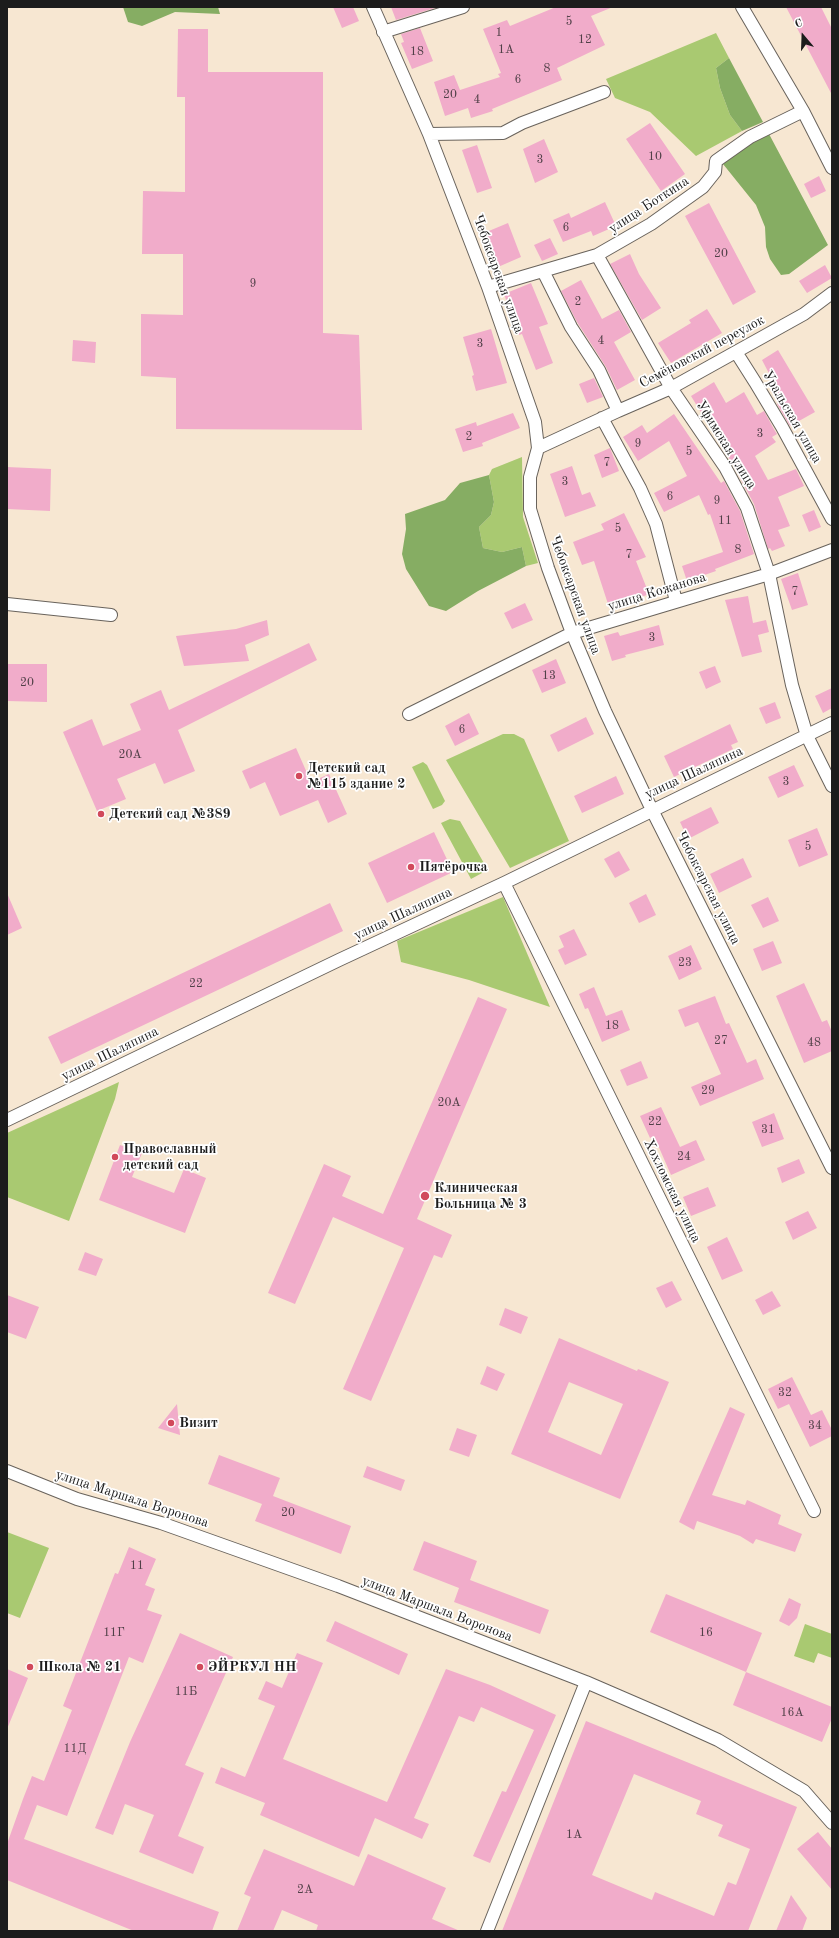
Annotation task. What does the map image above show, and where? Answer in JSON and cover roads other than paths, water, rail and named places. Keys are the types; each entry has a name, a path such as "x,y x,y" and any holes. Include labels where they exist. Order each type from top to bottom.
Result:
{"street":[{"name":"Чебоксарская улица","path":"373,7 429,134 488,287 535,422 538,448 530,477 530,509 548,568 572,633 605,711 652,810 832,1168"},
{"path":"383,32 462,7"},
{"path":"742,7 804,111 832,168"},
{"path":"429,134 503,133 522,123 604,92"},
{"name":"улица Боткина","path":"488,287 597,255 651,224 703,187 715,172 716,161 750,137 804,111"},
{"name":"Уфимская улица","path":"597,255 671,388 725,467 747,508 768,574 792,685 807,736 832,786"},
{"path":"543,271 571,327 599,370 618,410"},
{"name":"Семёновский переулок","path":"538,448 618,410 671,388 804,314 832,293"},
{"name":"Уральская улица","path":"736,352 782,427 832,519"},
{"path":"602,418 640,488 656,524 676,602"},
{"name":"улица Кожанова","path":"409,714 572,633 768,574 832,550"},
{"path":"7,604 111,615"},
{"name":"улица Шаляпина","path":"7,1120 504,883 832,723"},
{"name":"Хохломская улица","path":"504,883 814,1511"},
{"name":"улица Маршала Воронова","path":"7,1471 77,1499 161,1523 338,1586 586,1682 718,1740 804,1791 832,1823"},
{"path":"487,1931 586,1682"}],"place":[{"name":"Детский сад №115 здание 2","path":"299,776"},
{"name":"Детский сад №389","path":"101,814"},
{"name":"Пятёрочка","path":"411,867"},
{"name":"Православный детский сад","path":"115,1157"},
{"name":"Клиническая Больница № 3","path":"425,1196"},
{"name":"Визит","path":"171,1423"},
{"name":"Школа № 21","path":"30,1667"},
{"name":"ЭЙРКУЛ НН","path":"200,1667"}]}
